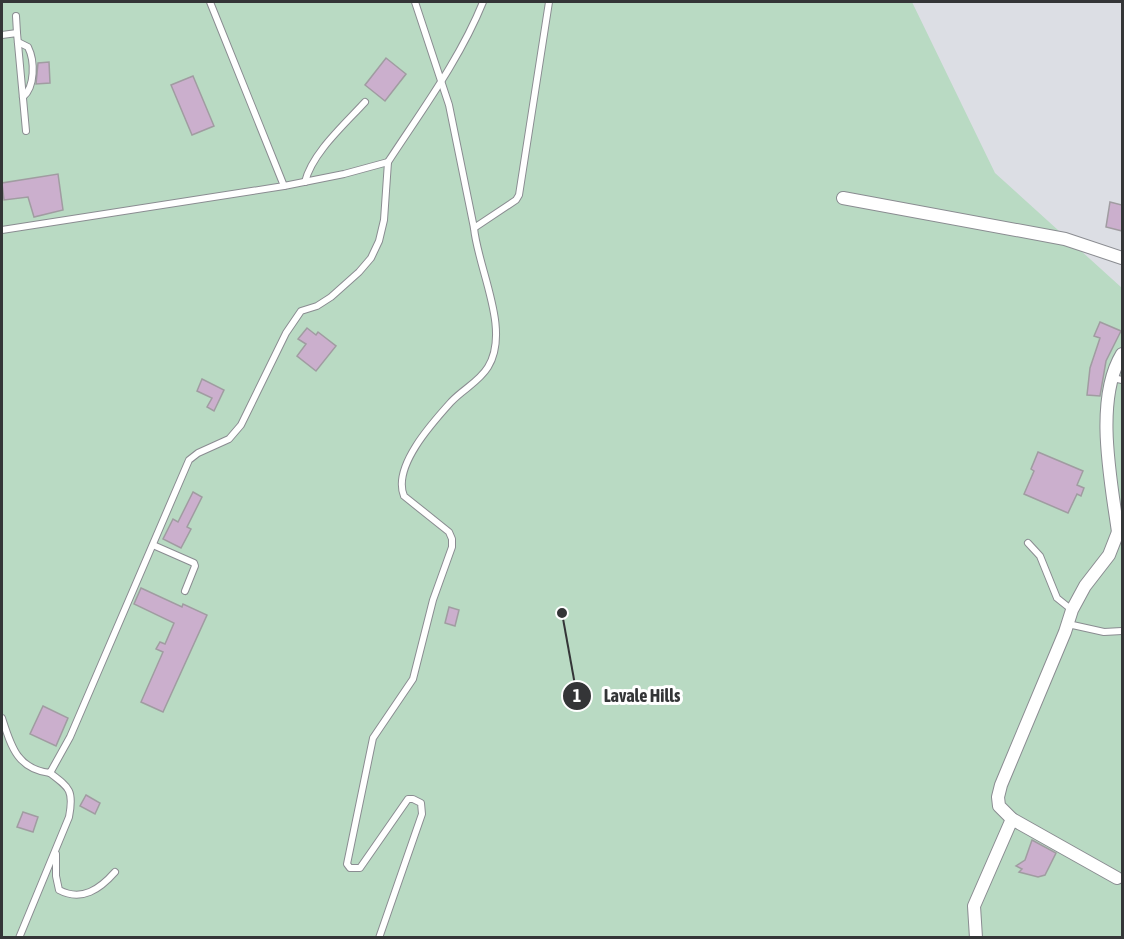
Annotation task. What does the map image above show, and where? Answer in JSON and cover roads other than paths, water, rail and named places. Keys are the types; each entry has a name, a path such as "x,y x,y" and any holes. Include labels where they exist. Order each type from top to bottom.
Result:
{"street":[{"path":"843,198 1065,239 1122,258"},
{"path":"1117,878 1012,819 999,806 999,791 1072,610 1085,586 1109,555 1120,534 1107,444 1108,418 1118,379 1116,364 1122,354"},
{"path":"976,938 974,906 1012,819"}],"lane":[{"path":"210,2 284,186"},
{"path":"379,938 422,814 421,803 408,799 360,868 350,868 347,864 373,738 413,679 433,600 453,543 449,532 404,496 402,472 414,450 452,401 484,372 496,350 497,331 476,249 474,228 442,80 415,2"},
{"path":"50,773 70,737 189,460 198,453 229,439 235,433 286,333 301,311 317,306 331,297 371,258 379,241 384,220 388,162 442,80 483,2"},
{"path":"474,228 516,200 519,195 549,2"},
{"path":"16,16 26,131"},
{"path":"2,34 17,33"},
{"path":"18,42 28,47 32,60 32,83 28,93 23,97"},
{"path":"305,182 308,171 316,158 365,102"},
{"path":"2,230 284,186 388,162"},
{"path":"1028,543 1040,556 1057,598 1072,610"},
{"path":"153,545 194,563 195,566 185,591"},
{"path":"1068,624 1104,632 1122,631"},
{"path":"2,718 18,757 26,766 40,772 50,773 66,785 72,794 69,817 19,938"},
{"path":"56,850 56,876 59,890 67,895 80,895 94,891 115,872"}],"place":[{"name":"Lavale Hills","path":"562,613"}]}
